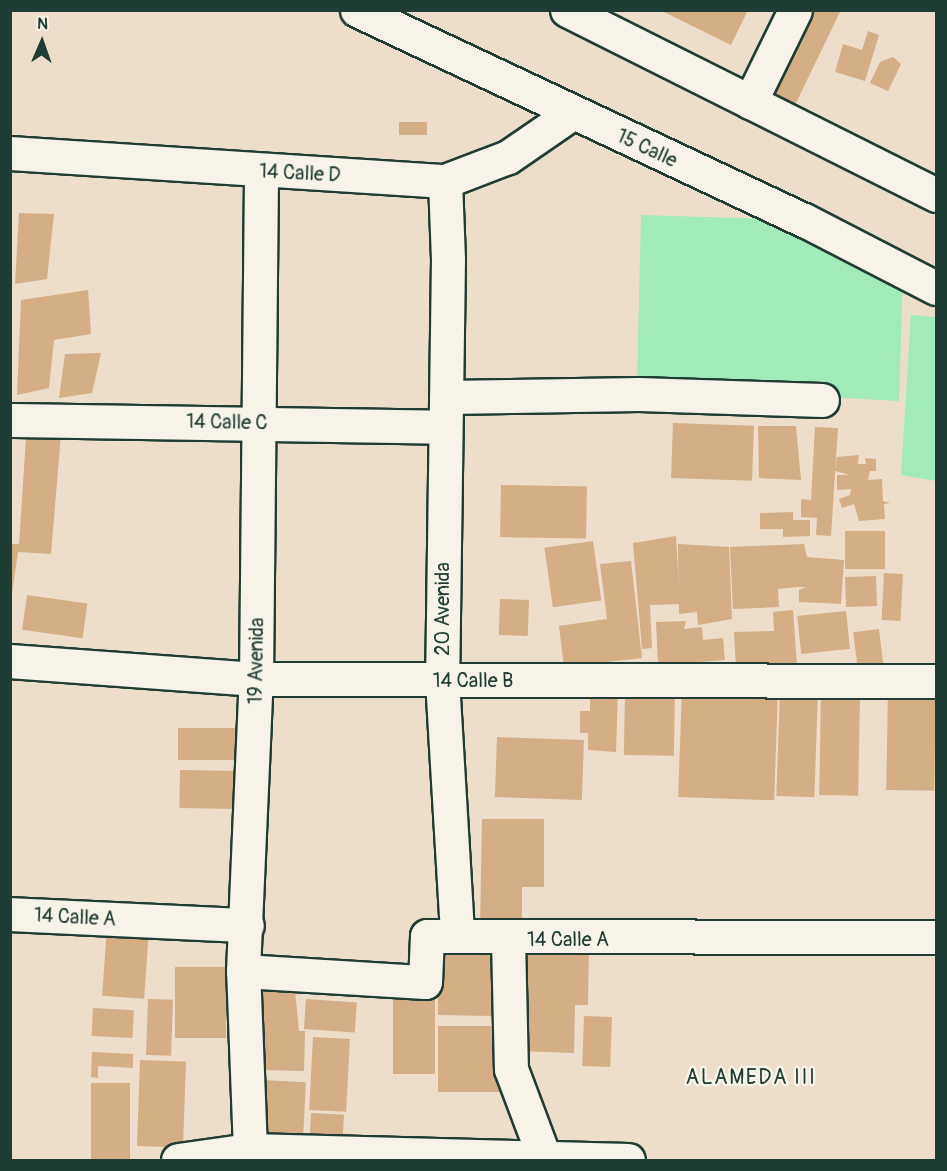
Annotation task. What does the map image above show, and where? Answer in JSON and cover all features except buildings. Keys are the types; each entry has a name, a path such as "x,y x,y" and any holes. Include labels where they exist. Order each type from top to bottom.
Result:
{"street":[{"name":"15 Calle","path":"357,10 572,113 804,220 936,288"},
{"path":"567,10 936,195"},
{"path":"750,102 795,10"},
{"name":"14 Calle D","path":"10,153 261,172 445,181 508,158 572,113"},
{"name":"19 Avenida","path":"250,1150 243,971 247,925 256,679 261,172"},
{"name":"20 Avenida","path":"445,181 448,259 444,412 442,680 457,935"},
{"name":"14 Calle C","path":"10,420 258,422 444,412 639,394 822,400"},
{"name":"14 Calle B","path":"10,661 256,679 936,681"},
{"name":"14 Calle A","path":"10,914 247,925"},
{"name":"14 Calle A","path":"243,971 425,981 427,936 457,935 508,939 936,936"},
{"path":"508,939 511,1069 564,1158"},
{"path":"178,1161 250,1150 628,1161"}],"green space":[{"path":"641,215 804,220 903,272 899,401 637,387"},
{"path":"911,315 936,317 936,481 901,475"}],"district":[{"name":"ALAMEDA III","path":"751,1078"}]}
